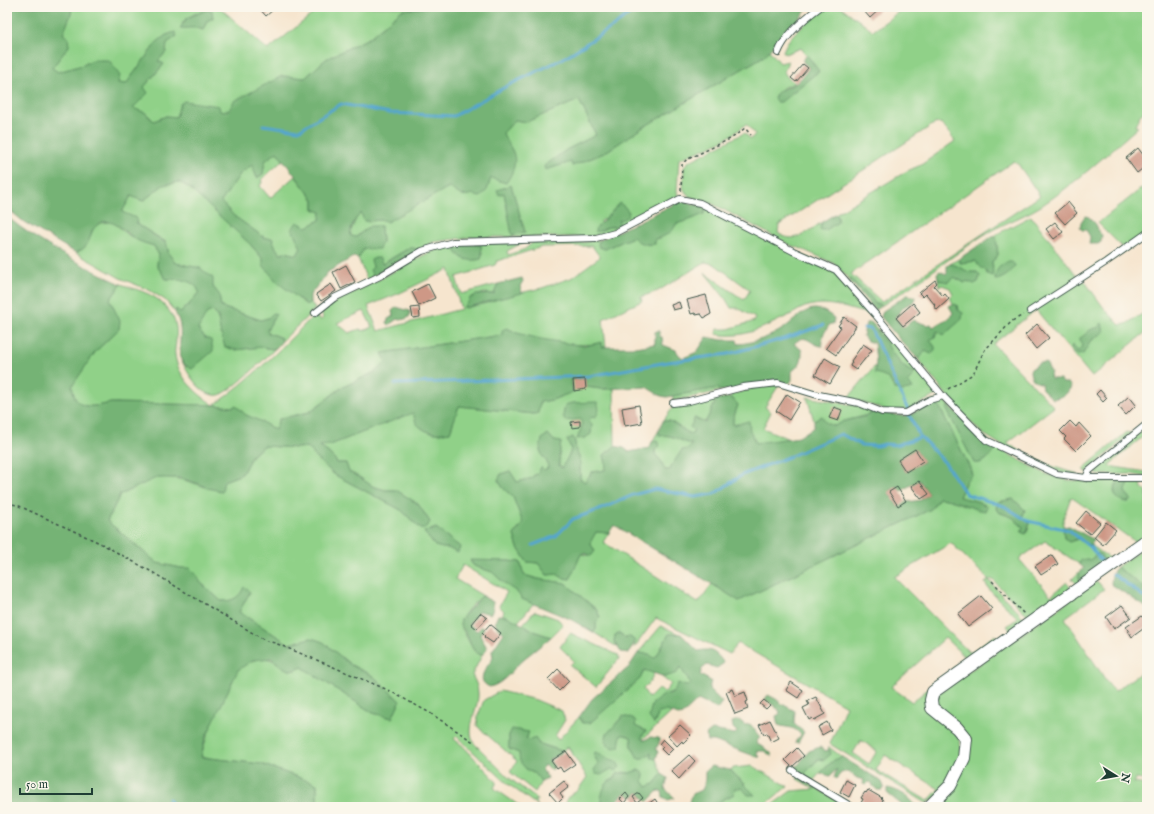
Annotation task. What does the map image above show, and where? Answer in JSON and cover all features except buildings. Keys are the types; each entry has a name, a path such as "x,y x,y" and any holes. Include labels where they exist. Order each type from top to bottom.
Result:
{"street":[{"path":"929,807 950,786 964,758 966,739 957,728 932,708 931,700 933,692 1147,540"}],"lane":[{"path":"778,53 781,45 805,18 820,7"},
{"path":"315,313 334,298 382,275 422,251 453,242 596,238 615,233 680,199 700,203 793,251 836,270 875,314 942,395 986,440 1057,474 1086,478 1147,478"},
{"path":"1030,311 1106,262 1147,233"},
{"path":"673,403 689,401 743,387 778,383 814,394 859,403 882,412 906,413 942,395"},
{"path":"1086,478 1090,471 1147,424"},
{"path":"792,770 852,807"}],"path":[{"path":"680,199 682,165 686,160 732,138 745,128 751,135"},
{"path":"942,395 973,374 984,351 1012,321 1030,311"},
{"path":"7,503 23,508 100,543 152,572 266,641 275,643 388,690 430,713 475,743"},
{"path":"992,581 1032,622"}],"green space":[{"path":"7,7 72,7 71,14 63,34 68,37 69,46 52,68 58,72 83,65 93,60 109,60 120,76 118,83 126,84 157,42 166,35 175,32 177,36 167,43 166,52 158,61 164,64 144,87 148,93 133,108 146,113 154,121 166,116 176,117 180,104 184,101 219,106 220,111 229,110 234,101 282,76 305,78 326,59 369,38 402,10 430,7 805,7 807,10 764,56 642,128 604,153 572,166 571,162 545,170 544,166 566,150 596,135 579,100 526,122 515,120 503,133 515,158 513,171 506,183 491,178 487,190 481,197 473,194 465,196 460,195 449,187 387,222 383,220 364,221 361,213 353,224 351,236 356,237 370,226 381,226 382,242 379,249 364,249 358,258 353,257 328,272 310,295 310,301 307,305 277,282 263,265 263,259 250,244 188,187 179,182 163,185 143,201 131,196 122,212 136,218 137,224 166,243 169,254 175,263 200,268 213,278 213,287 219,294 221,307 261,320 268,318 273,313 276,314 267,330 269,334 281,338 282,341 276,348 272,349 263,347 235,350 225,347 220,331 218,317 213,311 207,313 198,329 205,338 211,340 213,351 192,369 186,366 181,357 180,325 175,312 176,309 181,313 199,292 194,284 190,282 166,279 157,266 158,254 154,246 139,241 113,223 102,222 93,230 86,246 76,253 24,222 7,208","holes":["277,152 314,200 314,209 321,212 320,220 307,227 297,222 292,229 301,248 297,255 285,252 280,254 272,238 265,238 234,216 221,202 240,174 252,165 257,178 263,174 265,161"]},
{"path":"72,7 219,7 268,50 321,7 430,7 402,10 369,38 326,59 305,78 282,76 229,110 220,111 180,104 176,117 166,116 154,121 146,113 132,109 148,93 143,88 164,64 158,61 166,52 167,43 177,36 157,42 126,84 118,83 93,60 83,65 58,72 52,68 69,46 63,34 71,14","holes":["196,13 207,21 203,30 182,23"]},
{"path":"825,7 841,7 873,31 905,7 1147,7 1147,109 1140,115 1135,126 1138,127 1067,188 1034,210 994,229 979,238 881,306 880,304 875,304 867,293 848,279 833,263 792,246 713,204 688,196 683,188 684,167 688,162 744,133 751,139 755,134 746,124 723,140 679,159 678,196 608,232 594,236 472,237 433,242 416,252 409,248 382,264 380,261 373,267 373,276 367,280 358,258 364,249 378,248 382,241 381,226 367,229 356,237 351,236 350,233 361,212 365,221 383,220 449,187 473,194 487,190 491,178 506,183 513,152 503,133 515,120 526,122 579,100 596,135 566,150 545,170 571,162 572,166 604,153 642,128 764,56 769,50 780,63 788,61 784,72 788,78 795,83 784,87 774,96 819,72 801,48 785,54 783,51 791,37","holes":["941,123 955,141 921,165 907,171 835,214 839,219 820,226 822,222 801,236 790,238 778,233 779,225 934,124","1014,161 1018,164 1040,196 882,302 851,274","511,185 525,232 514,234 513,236 504,193","619,203 616,226 609,227 600,222 610,214"]},
{"path":"206,10 212,10 213,18 207,21 203,30 194,28 180,28 187,18"},
{"path":"807,55 819,71 781,102 777,102 774,99 775,95 780,90 798,82 809,68 803,62 803,59"},
{"path":"277,152 283,160 261,180 262,182 260,186 270,198 295,176 314,200 314,209 321,212 320,220 307,227 301,248 297,255 285,252 280,254 272,238 265,238 234,216 221,202 240,174 252,165 257,178 263,174 265,161"},
{"path":"179,182 188,187 205,201 250,244 291,292 307,305 310,301 315,309 282,341 281,338 269,334 267,330 276,314 273,313 268,318 261,320 221,307 219,295 200,268 175,263 169,254 166,242 137,224 122,212 131,196 143,201 163,185"},
{"path":"1147,184 1147,236 1083,279 1104,308 1120,325 1126,324 1147,311 1147,331 1092,377 1036,310 993,344 1054,407 1007,443 1049,465 1076,473 1076,476 1063,474 1003,446 982,433 956,407 917,358 920,358 925,351 928,352 935,347 930,340 937,331 944,335 956,317 957,305 953,304 950,297 953,294 950,288 942,285 939,287 938,280 941,281 954,277 965,283 967,281 978,282 980,277 977,272 969,272 950,264 960,258 960,263 977,261 993,267 992,262 998,255 996,237 993,236 1031,216 1078,277 1123,248 1098,223"},
{"path":"511,185 525,232 512,235 504,193 499,195 497,190"},
{"path":"681,201 707,207 704,214 676,224 673,230 668,234 655,239 655,244 643,244 633,237 605,249 599,247 598,244 600,240"},
{"path":"619,203 629,212 628,216 619,220 619,225 596,232 595,229"},
{"path":"707,207 834,271 871,313 869,314 839,306 817,304 800,309 765,327 746,333 736,335 716,334 717,329 728,329 755,321 755,318 738,308 731,308 705,273 744,300 750,290 714,264 705,262 658,291 641,297 642,301 603,319 606,347 602,347 602,342 581,345 554,342 527,336 507,328 502,335 383,353 386,362 375,372 341,388 309,412 279,419 275,430 246,415 235,405 233,407 214,405 253,374 312,317 316,317 321,320 323,318 321,311 334,302 426,254 458,243 481,259 481,245 470,244 524,242 507,251 508,255 525,249 533,242 585,242 600,240 598,244 599,246 605,249 633,237 649,245 655,244 655,239 661,238 676,224 695,218","holes":["592,246 600,257 571,278 542,288 502,297 487,303 465,308 464,306 470,301 470,298 484,293 494,294 498,284 461,294 456,277 495,265 497,261 542,247","449,269 461,309 378,331 368,306 400,293","364,311 372,327 363,331 360,329 349,333 337,323"]},
{"path":"835,214 838,222 826,230 821,230 822,222"},
{"path":"1085,216 1089,217 1094,222 1098,231 1102,235 1101,242 1098,244 1089,244 1089,235 1086,230 1082,230 1080,228 1081,222"},
{"path":"7,217 62,254 121,284 110,300 120,321 119,329 96,351 72,386 75,398 80,404 89,406 98,406 111,403 214,405 233,407 235,405 246,415 275,430 279,419 310,412 341,388 375,372 386,362 382,353 502,335 502,330 507,328 517,333 541,339 578,345 585,346 602,342 602,347 636,347 655,344 655,332 659,331 659,336 662,337 663,345 676,350 683,358 697,352 707,337 722,340 737,340 738,344 756,341 779,331 802,314 813,309 826,312 834,318 833,324 830,324 823,335 822,346 805,339 798,340 794,344 802,350 802,357 799,364 792,371 792,380 790,383 720,391 718,388 667,397 661,396 646,387 601,389 586,387 585,378 571,380 573,392 552,400 540,402 538,413 534,414 459,406 450,432 437,433 424,430 417,424 413,413 330,445 320,446 337,463 346,463 349,472 372,486 385,490 396,490 418,504 430,522 425,528 421,529 401,510 335,475 317,459 308,447 297,448 264,446 252,455 242,474 224,481 222,491 207,488 180,478 156,478 120,495 107,521 157,563 181,568 190,568 196,574 200,582 221,601 235,598 240,594 244,587 250,592 239,612 289,644 311,638 323,642 351,665 373,676 400,701 392,718 373,713 302,667 289,670 271,658 253,660 238,670 205,739 201,757 261,764 317,784 317,807 7,807"},
{"path":"112,222 130,236 154,246 158,254 157,266 166,279 175,279 194,284 199,292 181,313 176,309 175,312 165,300 149,290 120,278 76,253 86,246 94,227 100,223"},
{"path":"993,236 996,237 998,255 992,262 992,276 987,274 985,269 979,267 976,261 960,263 960,258"},
{"path":"458,243 481,245 481,259 470,260 460,256 455,250"},
{"path":"409,248 415,248 416,252 373,276 370,270 373,267 371,260 380,258 382,264"},
{"path":"1007,262 1012,262 1015,265 1014,268 1004,277 995,280 998,269"},
{"path":"950,264 969,272 977,272 980,276 978,282 974,284 967,281 965,283 954,277 948,282 938,280 937,273 940,271 946,274 947,266"},
{"path":"522,278 523,281 520,286 522,293 464,308 470,298 476,295 494,294 498,284"},
{"path":"851,278 870,296 875,304 880,304 881,306 875,310 848,279"},
{"path":"121,284 154,297 159,300 170,312 176,325 175,353 180,371 189,384 214,405 111,403 98,406 89,406 80,404 76,400 72,386 96,351 119,329 119,321 110,300"},
{"path":"907,295 914,296 915,298 913,302 905,306 895,317 903,328 913,320 927,325 931,324 933,327 951,316 953,313 949,306 953,304 957,305 958,310 963,313 962,319 944,335 937,331 935,337 930,340 935,347 935,351 931,354 925,351 920,358 917,358 881,317 883,311"},
{"path":"396,307 410,311 410,315 408,318 401,320 397,319 389,325 387,323 388,319 393,316 392,311"},
{"path":"213,311 220,323 225,347 235,350 257,347 272,349 276,348 239,382 219,395 207,393 201,389 196,384 182,361 186,367 205,338 197,329 207,313"},
{"path":"871,322 878,329 878,333 886,342 899,362 910,371 914,372 913,376 908,382 913,389 904,391 894,389 887,378 875,373 876,361 874,343 867,341 863,336 866,323"},
{"path":"1102,323 1104,332 1091,341 1083,354 1078,355 1074,353 1071,349 1072,345 1078,351 1082,348 1083,344 1080,338 1090,330 1097,328"},
{"path":"878,329 916,366 939,393 909,410 890,411 848,398 876,365 882,375 890,380 893,386 908,382 913,376 891,353 888,346 878,333"},
{"path":"1039,363 1046,363 1051,372 1051,379 1060,379 1063,383 1068,383 1071,387 1062,397 1053,399 1042,389 1041,383 1036,382 1033,379 1030,370"},
{"path":"585,378 586,387 614,389 615,446 604,455 606,464 605,470 592,472 585,483 580,479 580,459 576,451 573,437 567,440 571,448 563,467 559,466 561,442 554,441 548,434 542,439 540,450 547,462 548,468 544,470 541,468 538,474 534,475 533,478 517,482 510,471 501,474 498,480 503,488 513,497 523,523 514,535 518,548 527,562 538,563 547,575 557,574 563,578 570,579 581,554 591,556 595,550 589,543 596,532 609,533 603,542 698,603 712,584 739,601 931,509 939,498 985,510 987,506 976,501 959,497 966,481 972,475 970,468 937,402 931,401 937,400 945,401 949,406 946,408 974,463 984,461 997,448 1046,474 1067,480 1086,482 1120,480 1115,488 1115,494 1120,500 1129,502 1131,499 1125,492 1128,484 1126,480 1141,482 1142,488 1147,492 1147,539 1115,562 1078,585 1072,579 1079,572 1079,579 1083,580 1095,573 1104,561 1101,555 1098,553 1090,560 1081,560 1079,564 1045,541 1019,559 1051,596 1067,582 1072,591 1032,618 1021,609 992,579 989,580 951,543 894,577 970,653 995,635 999,641 931,690 929,693 928,709 930,713 933,717 955,732 959,738 961,751 960,758 943,788 935,798 926,803 830,744 846,706 738,643 730,654 656,618 634,648 635,641 630,637 624,638 620,633 615,635 614,642 617,647 593,632 596,630 596,622 600,618 597,610 565,583 538,579 524,575 520,562 508,561 470,561 474,566 492,572 517,592 522,599 533,604 518,622 507,616 502,616 504,611 499,606 507,592 463,565 455,579 485,597 482,596 468,609 460,625 476,653 482,655 472,675 477,686 478,699 471,731 474,743 508,777 538,800 534,800 538,806 508,784 456,736 454,739 463,746 497,782 494,788 521,807 317,807 317,784 261,764 201,757 213,721 235,673 244,665 257,659 269,659 285,668 292,670 302,667 373,713 392,718 400,701 373,676 351,665 323,642 311,638 289,644 239,612 250,592 244,588 240,595 235,599 221,601 200,582 196,574 190,569 157,563 107,521 120,495 138,485 157,478 174,478 221,491 224,481 242,474 252,455 264,446 297,448 308,447 317,459 335,475 401,510 421,529 425,528 430,522 418,504 396,490 385,490 372,486 349,472 346,463 337,463 334,458 320,445 330,445 413,412 422,428 426,431 436,433 450,432 459,406 534,414 538,413 540,402 552,400 572,392 571,380","holes":["1071,497 1137,543 1112,560 1091,545 1083,543 1078,539 1069,542 1064,538 1063,519","1013,499 1025,510 1022,518 1030,524 1026,534 1021,532 1023,527 1012,517 998,512 996,508 998,502","436,528 460,547 458,552 448,548 435,546 424,532","945,638 966,658 912,702 891,687","861,740 877,751 869,764 853,753","885,755 939,789 928,801 876,770"]},
{"path":"779,385 765,407 771,412 763,428 789,439 756,443 748,430 738,425 733,425 733,419 738,405 730,395 761,386"},
{"path":"718,388 720,391 673,401 673,396"},
{"path":"731,397 738,405 733,419 733,425 749,421 750,431 756,443 799,437 814,427 814,421 822,416 826,423 835,426 844,421 866,416 874,412 904,416 912,414 931,401 937,402 970,468 972,475 966,481 959,497 976,501 987,506 985,511 951,500 939,498 931,509 739,601 614,525 609,533 596,532 590,543 595,551 591,556 584,553 581,554 570,579 563,578 557,574 547,575 538,563 527,562 518,548 514,535 523,523 513,497 503,488 498,480 501,474 510,471 517,482 533,478 534,475 538,474 541,467 544,470 548,468 547,462 540,450 542,439 548,434 554,441 561,442 559,466 562,468 571,448 567,440 573,437 576,451 580,459 580,479 585,482 592,472 605,470 606,464 604,455 615,446 624,448 629,452 649,448 652,442 657,440 659,446 655,450 655,454 661,461 665,470 670,470 682,450 688,449 692,444 664,435 659,436 659,430 663,421 670,421 690,434 694,431 690,427 695,418 705,423 717,399","holes":["915,449 923,462 906,472 898,460","919,480 929,494 921,500 907,502 898,507 888,492 897,486 901,491"]},
{"path":"807,397 858,406 874,412 835,426 826,423 822,416 814,421"},
{"path":"717,399 706,421 703,422 694,418 694,431 690,434 670,421 663,421 674,406"},
{"path":"597,402 599,410 595,418 592,417 589,420 592,425 591,434 585,438 577,439 582,426 581,419 565,421 563,416 565,405 572,403"},
{"path":"949,406 997,448 984,461 974,463 946,408"},
{"path":"1147,427 1147,433 1108,466 1147,472 1147,477 1130,474 1097,475 1097,470 1101,464"},
{"path":"659,430 660,436 664,435 692,443 688,449 682,450 670,470 665,470 661,461 655,454 657,440 652,442"},
{"path":"1127,432 1131,432 1086,473 1083,469"},
{"path":"1121,479 1126,480 1129,484 1125,492 1131,499 1129,502 1119,500 1115,494 1115,487"},
{"path":"1013,499 1025,510 1022,518 1030,523 1026,534 1021,532 1023,527 1012,517 998,512 996,508 998,502"},
{"path":"1069,526 1093,539 1091,545 1083,543 1078,539 1069,542 1064,538 1063,527"},
{"path":"436,528 460,547 458,553 448,548 435,546 424,532 429,530 431,531"},
{"path":"1147,545 1147,590 1117,567"},
{"path":"1098,553 1104,561 1098,569 1083,580 1079,579 1079,572 1084,568 1079,564 1081,560 1090,560"},
{"path":"470,560 520,562 524,575 538,579 565,583 597,610 600,618 596,622 596,630 593,632 570,619 522,599 517,592 505,584 492,572 474,566"},
{"path":"1117,567 1147,590 1147,608 1111,584 1113,573"},
{"path":"989,580 1027,622 1012,632 1007,626 1018,618 991,592 985,583"},
{"path":"1097,581 1104,589 1065,618 1109,685 1115,691 1147,668 1147,778 1143,780 1135,779 1134,783 1147,785 1147,807 933,807 969,749 935,708 937,694"},
{"path":"482,596 493,602 493,610 490,614 479,611 469,624 477,631 481,627 484,628 480,635 487,648 482,655 474,650 460,625 461,619"},
{"path":"535,611 558,619 563,625 551,637 536,632 523,624"},
{"path":"498,615 507,616 536,632 551,637 522,661 501,682 490,687 485,684 482,678 485,670 493,658 492,651 504,633 497,627 495,622"},
{"path":"661,626 679,634 669,634 654,658 649,654 638,653"},
{"path":"570,633 618,655 619,659 596,687 570,665 574,661 560,647"},
{"path":"620,633 624,638 630,637 635,641 629,653 621,652 614,642 615,635"},
{"path":"669,634 681,634 698,651 706,650 713,652 724,663 717,668 707,665 702,669 700,675 711,681 709,689 722,702 717,709 698,700 681,716 667,711 659,713 654,724 649,717 652,704 664,695 673,693 678,683 686,686 691,684 680,667 677,673 665,677 644,670 640,679 590,723 583,723 579,717 592,699 629,667 638,653 649,654 654,658 656,657"},
{"path":"680,666 691,684 664,695 654,724 659,713 667,711 672,712 643,739 641,738 646,731 634,726 623,716 607,734 605,741 608,746 620,738 621,734 631,737 632,747 638,758 643,758 651,752 651,758 656,759 662,774 654,784 647,787 643,781 644,775 638,770 630,773 622,772 601,807 566,807 567,798 578,790 587,777 568,747 562,751 526,739 528,732 509,735 509,749 519,753 526,769 538,776 541,782 535,792 510,772 517,761 477,726 478,716 484,700 500,691 536,700 562,711 565,720 555,736 558,740 579,717 583,723 644,670 654,673 650,682 643,689 649,698 658,689 665,692 671,684 660,676 665,677"},
{"path":"768,695 795,711 794,724 804,732 798,743 795,742 801,735 798,732 793,728 778,725 776,716 780,714 779,710 765,699"},
{"path":"623,716 636,721 635,726 646,731 641,738 645,740 650,737 659,738 659,743 656,749 658,752 656,759 651,758 651,753 643,758 638,758 632,747 631,737 626,735 621,735 619,747 613,748 606,743 605,741 607,734"},
{"path":"739,720 745,725 750,724 760,737 757,741 758,745 762,746 772,754 772,757 765,751 758,751 756,754 760,757 757,757 714,741 708,741 706,735 712,730 735,734 737,732 733,728 732,722"},
{"path":"512,729 529,732 526,739 530,740 535,738 539,744 562,751 549,760 554,767 552,770 544,765 542,769 548,779 541,782 535,774 521,764 519,753 509,749 509,735"},
{"path":"820,747 825,751 830,750 831,754 824,760 818,759 803,776 794,768 809,751"},
{"path":"829,747 842,757 829,764 813,781 803,776 807,769 830,750 828,750"},
{"path":"595,752 616,761 620,767 616,771 611,769 601,775 596,774 594,770 598,764 594,755"},
{"path":"842,757 882,782 884,787 882,790 877,790 872,783 869,782 866,785 863,784 864,780 857,778 848,771 841,773 836,779 834,777 837,769 830,776 820,773 834,760"},
{"path":"711,766 730,770 755,795 748,795 742,788 735,788 734,794 709,807 689,807 691,796 702,790 705,783 705,771"},
{"path":"752,766 788,786 762,807 709,807 734,794 734,787 742,788 745,784 730,770 734,768"},
{"path":"638,770 643,772 643,781 647,787 654,784 662,774 668,778 665,789 675,798 668,800 663,797 662,791 658,791 647,802 639,792 632,797 625,793 616,801 613,807 601,807 603,790 610,780 614,779 618,773 630,773"},
{"path":"798,777 848,807 769,807 791,791 815,789 797,779"},
{"path":"887,788 903,794 915,805 912,807 900,807 903,806 887,793"}],"waterway":[{"path":"263,125 299,130 341,104 390,113 454,116 507,86 562,59 617,24 637,7"},
{"path":"395,384 589,376 668,362 728,354 787,338 823,325"},
{"path":"864,328 871,329 908,410"},
{"path":"909,414 919,435 946,464 966,494 1004,506 1028,521 1069,530 1092,549 1105,566"},
{"path":"533,545 556,536 573,519 633,495 655,489 695,497 714,494 742,475 841,434 861,445 877,446 885,444 896,445 921,437"},
{"path":"1113,574 1147,599"},
{"path":"169,799 174,807"}]}
